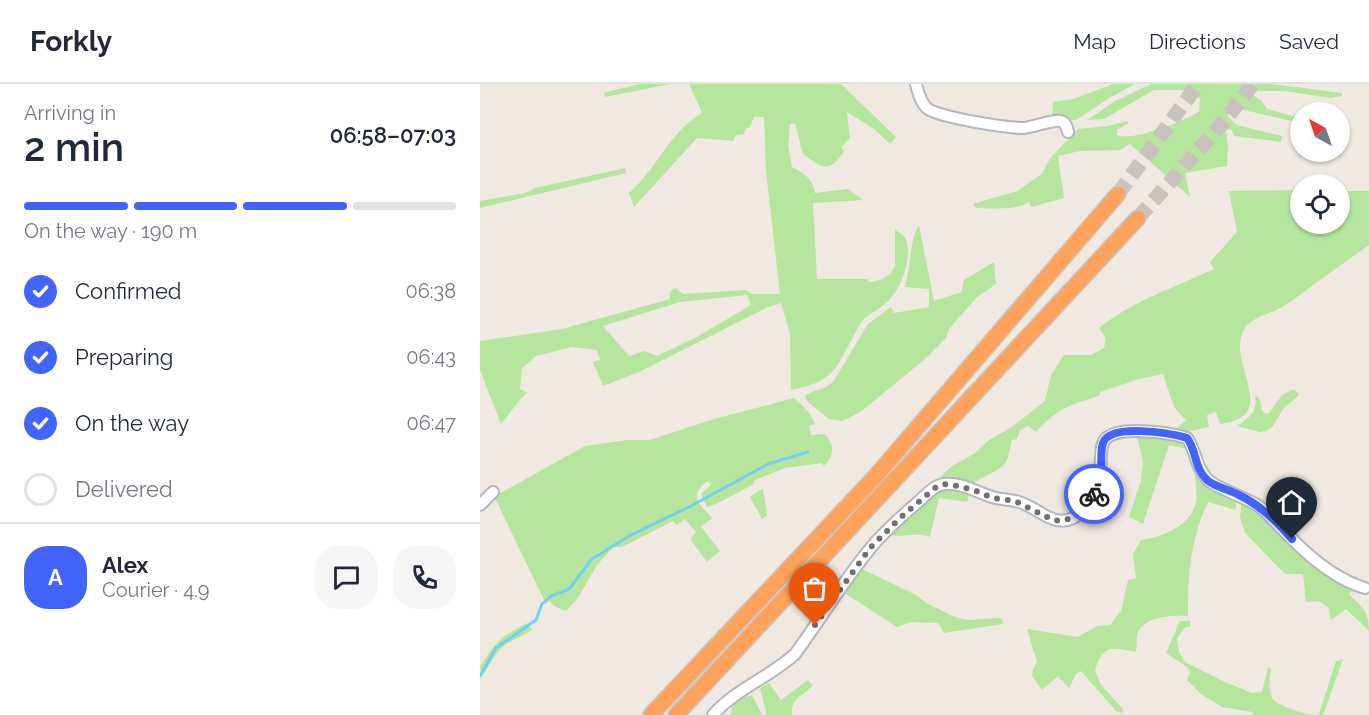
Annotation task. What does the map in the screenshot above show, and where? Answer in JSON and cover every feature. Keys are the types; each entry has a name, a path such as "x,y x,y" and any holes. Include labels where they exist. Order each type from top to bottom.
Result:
{"highway":[{"path":"651,715 874,478 1118,195"},
{"path":"676,715 1138,218"}],"street":[{"path":"916,84 923,104 928,109 937,112 1012,127 1038,126 1057,121 1067,125 1068,132"},
{"path":"713,715 721,706 780,668 795,654 870,548 936,487 944,484 957,486 993,498 1015,501 1053,520 1062,521 1074,517 1093,496 1101,471 1100,457 1104,440 1113,433 1146,431 1187,438 1192,444 1198,468 1208,481 1240,495 1259,507 1326,568 1352,584 1365,588"},
{"path":"480,505 494,492"}],"green space":[{"path":"639,84 671,84 605,97 604,93"},
{"path":"689,84 841,84 896,137 890,144 874,129 847,112 850,138 841,147 844,151 839,158 830,166 825,166 815,163 803,154 795,123 790,124 788,146 792,167 807,177 815,193 848,189 863,200 813,203 817,279 868,279 869,282 885,278 895,266 895,229 907,242 908,257 894,294 884,305 864,319 830,374 805,387 791,390 790,333 781,303 768,307 639,372 603,386 593,362 600,360 597,350 572,347 536,356 522,368 520,389 527,393 501,424 480,370 480,341 562,329 670,299 670,292 675,288 683,294 746,290 752,294 780,294 766,171 764,117 754,117 744,134 736,135 733,141 697,138 634,207 629,193 648,173 681,130 702,113","holes":["747,295 751,305 697,337 657,356 644,351 629,356 603,326 680,302"]},
{"path":"1113,84 1135,84 1076,120 1052,122 1053,102 1073,99"},
{"path":"1151,84 1271,84 1342,93 1342,96 1330,98 1284,91 1251,91 1249,93 1261,100 1267,109 1290,115 1290,121 1227,106 1228,116 1237,125 1282,136 1281,142 1234,136 1231,129 1226,130 1227,166 1185,173 1190,197 1130,144 1120,150 1080,151 1058,156 1064,198 1031,207 1029,202 1017,207 1004,208 976,208 973,204 1017,191 1042,174 1051,157 1078,129 1127,121 1129,123 1117,130 1117,135 1134,136 1170,125 1199,112 1200,99 1189,90 1154,90 1104,119 1087,120 1115,101"},
{"path":"625,168 626,173 480,208 480,201 525,193 535,188"},
{"path":"1290,190 1290,234 1350,234 1350,191 1369,191 1369,245 1290,302 1254,320 1244,330 1240,343 1250,399 1248,411 1238,419 1220,424 1216,412 1207,415 1209,427 1173,432 1186,420 1174,407 1163,374 1139,379 1100,392 1099,396 1072,405 1057,413 1036,432 1028,426 1020,430 1017,439 1012,440 1004,464 971,485 940,477 952,466 974,454 989,440 1012,427 1045,401 1051,375 1064,355 1091,355 1104,348 1106,338 1099,328 1112,318 1140,302 1214,269 1210,262 1237,232 1229,191"},
{"path":"919,225 934,301 961,292 964,280 994,262 996,284 976,298 949,329 946,338 926,358 863,410 841,421 829,419 807,401 805,396 833,382 868,324 891,307 894,313 929,307 929,289 905,287 913,239"},
{"path":"1294,389 1299,395 1283,409 1273,426 1266,431 1260,432 1237,426 1252,414 1256,401 1255,395 1259,398 1265,414 1269,413 1282,395"},
{"path":"794,398 808,411 815,424 809,426 811,435 825,434 832,446 831,454 824,466 822,463 785,468 753,481 754,484 707,507 701,494 711,485 708,481 697,495 700,504 712,518 701,527 720,551 707,562 690,539 696,532 685,519 677,525 673,521 622,547 613,547 597,565 578,598 566,611 549,601 546,604 495,498 497,495 585,446 628,440 650,440 714,419"},
{"path":"1136,433 1184,438 1193,450 1169,445 1143,524 1129,517 1141,480 1143,462"},
{"path":"1195,469 1236,498 1236,510 1208,502 1197,530 1191,558 1188,616 1168,616 1147,623 1138,632 1136,652 1110,649 1102,655 1095,670 1101,685 1123,709 1122,713 1116,711 1081,671 1076,674 1069,688 1058,676 1042,690 1032,676 1037,662 1027,629 1078,637 1097,626 1110,625 1121,611 1128,580 1136,578 1133,554 1141,540 1175,529 1188,518 1193,510 1196,502"},
{"path":"951,487 970,492 967,502 939,498 930,537 888,534 940,489"},
{"path":"763,488 767,516 762,519 750,497"},
{"path":"1242,497 1354,589 1349,594 1366,614 1369,631 1346,609 1331,620 1329,608 1319,601 1306,602 1303,574 1285,574 1245,533 1240,517"},
{"path":"860,568 955,617 967,620 1002,618 1003,624 944,633 938,623 911,622 897,627 843,592"},
{"path":"1180,621 1190,621 1191,626 1184,628 1177,639 1179,652 1185,662 1252,693 1262,692 1268,667 1271,669 1272,698 1285,707 1313,715 1253,715 1252,712 1222,707 1201,694 1187,680 1190,672 1187,667 1166,653"},
{"path":"526,623 533,630 506,644 495,655 482,677 480,667 490,651 504,637"},
{"path":"1343,659 1323,715 1316,715 1319,714 1336,661"},
{"path":"808,680 813,685 795,701 792,715 767,715 760,688 769,683 781,700"},
{"path":"752,695 762,715 731,715 733,704 739,699"}],"waterway":[{"path":"480,676 496,648 536,620 542,604 551,596 569,589 592,559 631,535 691,506 768,464 808,452"}],"tunnel":[{"path":"1118,194 1198,84"},
{"path":"1138,218 1220,126 1253,84"}],"way so far":[{"path":"815,625 870,548 936,487 944,484 957,486 993,498 1015,501 1053,520 1062,521 1074,517 1094,494"}],"route":[{"path":"1094,494 1101,471 1100,457 1104,440 1113,433 1146,431 1175,434 1187,438 1192,444 1198,468 1208,481 1240,495 1259,507 1292,539"}]}
